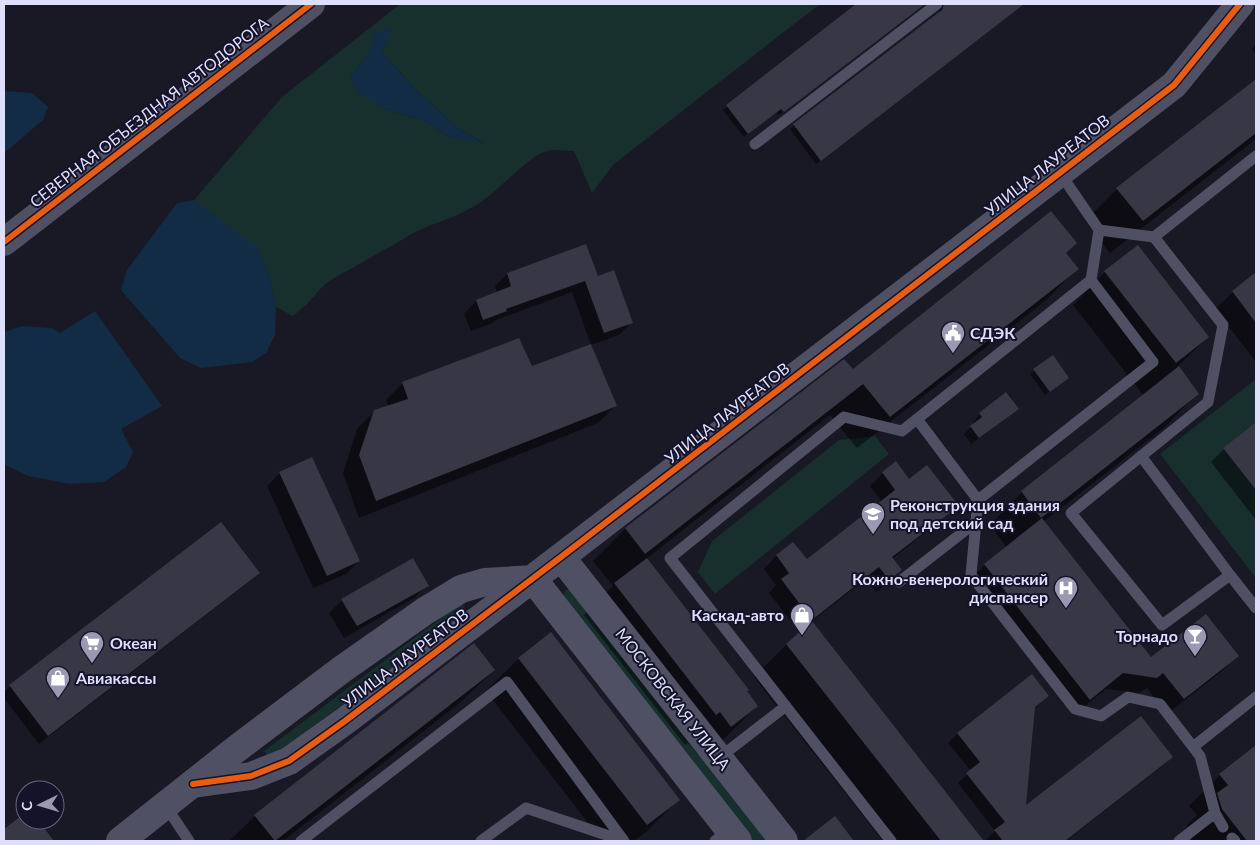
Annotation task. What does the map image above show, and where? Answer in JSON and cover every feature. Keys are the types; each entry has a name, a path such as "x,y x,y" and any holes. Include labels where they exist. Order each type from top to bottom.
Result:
{"street":[{"name":"СЕВЕРНАЯ ОБЪЕЗДНАЯ АВТОДОРОГА","path":"4,242 311,4"},
{"name":"УЛИЦА ЛАУРЕАТОВ","path":"193,784 251,776 288,761 345,721 533,579 1174,85 1240,4"},
{"name":"МОСКОВСКАЯ УЛИЦА","path":"561,557 784,841"},
{"name":"УЛИЦА ЛАУРЕАТОВ","path":"120,841 318,687 425,610 461,589 485,582 533,579"},
{"path":"533,579 728,837"}],"lane":[{"path":"755,144 937,4"},
{"path":"1154,237 1256,156"},
{"path":"891,841 670,558 844,417 902,431 1091,280 1099,230 1060,173"},
{"path":"1099,230 1154,237 1223,325 1208,402 1071,513 1162,625 1230,574"},
{"path":"978,500 1153,362 1091,280"},
{"path":"917,419 978,500 971,574 1075,709 1101,716 1128,697 1160,704 1200,756 1215,813 1223,827"},
{"path":"1141,456 1256,608"},
{"path":"899,582 976,522"},
{"path":"301,841 507,682 624,841"},
{"path":"1193,747 1256,697"},
{"path":"719,758 786,706"},
{"path":"165,805 189,841"},
{"path":"482,841 526,808 624,841"},
{"path":"1179,841 1215,813"}],"green space":[{"path":"400,4 820,4 613,165 592,193 574,151 554,150 541,153 476,205 410,235 331,280 293,316 276,307 269,276 194,200 282,97","holes":["392,27 382,52 414,88 459,129 483,143 449,137 423,120 384,109 350,77"]},
{"path":"1256,379 1256,422 1223,448 1256,490 1256,578 1160,454"},
{"path":"875,436 889,454 715,594 698,572 712,541 839,440"},
{"path":"570,589 775,841 750,841 562,597 566,590"},
{"path":"461,603 467,611 270,759 264,751"}],"water":[{"path":"393,27 382,52 414,88 459,129 484,144 449,137 423,120 384,109 358,93 350,77 369,53 374,33"},
{"path":"4,91 32,93 48,107 43,120 4,153"},
{"path":"194,200 259,249 269,276 276,307 275,335 266,353 252,362 201,368 180,358 121,290 127,270 177,203"},
{"path":"95,311 162,406 121,429 133,452 126,467 104,482 70,484 28,476 4,465 4,332 23,326 51,328 60,333"}],"building":[{"path":"856,4 925,4 784,112 781,109 748,134 726,105"},
{"path":"944,4 1024,4 821,161 793,124 942,10"},
{"path":"1256,79 1256,133 1143,221 1116,188"},
{"path":"1051,211 1077,243 1066,253 1079,269 890,417 863,384 645,554 625,528 844,359 853,369"},
{"path":"586,244 598,276 614,270 633,323 604,333 585,281 506,309 507,311 483,320 476,300 511,286 507,273"},
{"path":"1138,245 1209,337 1176,363 1104,271"},
{"path":"1256,272 1256,323 1232,291"},
{"path":"519,338 532,366 591,344 617,406 376,501 359,455 374,410 408,399 402,382"},
{"path":"1053,355 1069,378 1050,392 1033,369"},
{"path":"1179,366 1199,394 1041,518 1021,491"},
{"path":"1006,392 1019,409 979,438 970,426 982,417 979,413"},
{"path":"1256,422 1256,490 1223,448"},
{"path":"312,457 360,561 327,576 279,472"},
{"path":"896,461 909,479 927,465 959,506 892,557 902,570 889,580 879,567 812,620 781,579 789,573 776,555 793,542 807,559 895,490 882,472"},
{"name":"Кожно-венерологический диспансер","path":"1042,518 1151,657 1206,614 1239,656 1184,699 1163,673 1157,678 1123,673 1090,700 984,564"},
{"path":"221,522 260,573 48,736 9,685"},
{"path":"413,558 429,586 357,626 341,599"},
{"path":"647,558 749,690 747,691 758,706 731,727 720,712 716,715 614,583"},
{"path":"812,621 984,841 941,841 786,644"},
{"path":"551,632 680,800 647,825 518,658"},
{"path":"474,643 495,670 275,841 254,815"},
{"path":"1032,674 1049,696 1035,707 1026,805 1141,716 1173,757 1065,841 1003,841 994,830 1005,822 966,773 980,762 957,733"},
{"path":"1256,745 1256,841 1247,841 1222,809 1217,793 1228,785 1219,774"},
{"path":"835,816 854,841 803,841"},
{"path":"15,821 15,830 46,830 54,841 4,841 4,829"}],"cycle path":[{"path":"4,242 311,4"},
{"path":"193,784 251,776 289,761 345,721 1174,85 1240,4"}],"place":[{"name":"СДЭК","path":"953,354"},
{"name":"Реконструкция здания под детский сад","path":"873,535"},
{"name":"Кожно-венерологический диспансер","path":"1066,609"},
{"name":"Каскад-авто","path":"802,636"},
{"name":"Торнадо","path":"1195,657"},
{"name":"Океан","path":"92,664"},
{"name":"Авиакассы","path":"58,699"}]}
